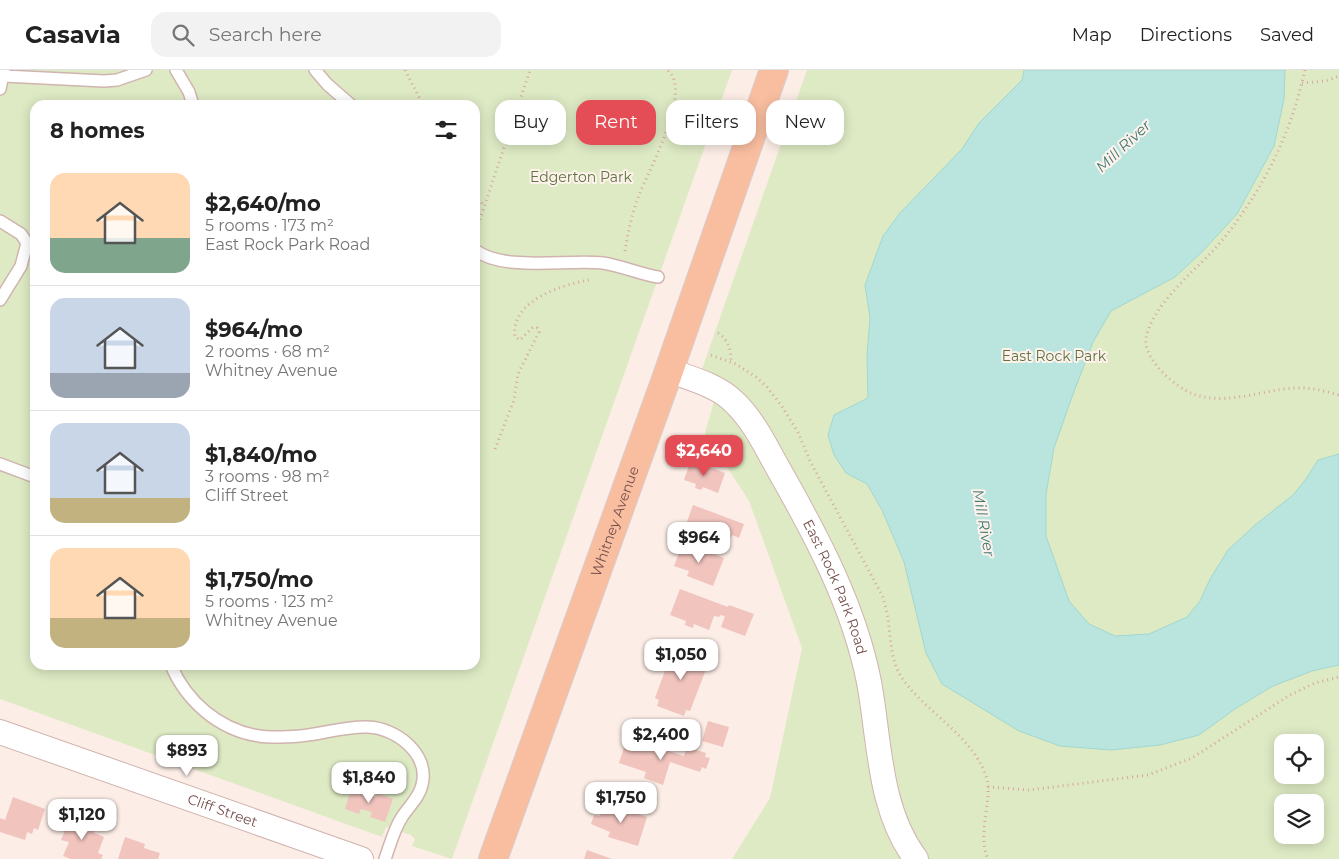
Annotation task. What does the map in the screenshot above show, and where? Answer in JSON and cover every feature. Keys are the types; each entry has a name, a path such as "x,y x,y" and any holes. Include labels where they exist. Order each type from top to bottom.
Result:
{"main road":[{"name":"Whitney Avenue","path":"492,859 774,70"}],"street":[{"name":"East Rock Park Road","path":"668,370 718,390 733,400 761,439 809,525 837,582 855,626 865,662 880,761 891,810 903,839 916,859"},
{"name":"Cliff Street","path":"0,732 361,859"}],"lane":[{"path":"0,89 4,73 104,81 117,80 146,70"},
{"path":"176,70 191,100"},
{"path":"315,70 346,100"},
{"path":"0,221 21,234 27,243 21,266 0,300"},
{"path":"480,252 489,257 512,262 590,262 658,277"},
{"path":"0,464 30,475"},
{"path":"174,670 182,687 211,717 232,728 258,736 302,736 367,727 385,729 398,735 416,755 422,765 424,774 419,795 398,825 385,859"}],"path":[{"path":"405,70 420,100"},
{"path":"480,220 530,70"},
{"path":"495,449 514,400 518,374 539,332 537,328 533,327 520,340 515,337 514,329 520,313 537,298 562,286 613,276 619,273 622,268 633,213 671,118 675,96 675,82 667,70"},
{"path":"1305,70 1288,130 1273,164 1239,218 1213,251 1162,304 1146,337 1146,347 1150,358 1161,370 1176,384 1194,394 1216,398 1295,388 1311,389 1339,395"},
{"path":"1302,83 1326,81 1339,76"},
{"path":"480,200 485,206"},
{"path":"718,333 729,344 731,362"},
{"path":"711,355 731,362 756,377 767,387 781,405 798,432 810,461 883,597 888,618 892,654 902,678 975,756 986,777 988,788 983,827 985,854 988,859"},
{"path":"988,788 1030,790 1148,775 1162,771 1192,758 1290,694 1315,683 1339,677"}],"green space":[{"name":"Edgerton Park","path":"0,70 732,70 721,100 666,100 666,145 705,145 452,859 412,846 415,839 411,835 386,827 382,837 0,699"},
{"name":"East Rock Park","path":"807,70 1339,70 1339,859 732,859 770,798 802,648 749,501 705,433 720,380 702,369 781,145 844,145 844,100 796,100"}],"water":[{"name":"Mill River","path":"1024,70 1285,70 1284,99 1274,146 1237,214 1201,253 1175,277 1111,311 1093,342 1054,448 1046,494 1046,536 1069,601 1089,624 1115,636 1149,634 1187,617 1200,601 1210,579 1228,550 1255,525 1293,495 1318,460 1339,454 1339,665 1312,671 1273,686 1235,709 1199,735 1160,745 1111,750 1060,746 1019,731 942,684 926,653 904,562 882,510 867,484 846,473 834,455 828,435 834,415 868,398 867,355 870,318 865,285 883,236 900,213 962,149 979,123 1022,80"}],"building":[{"path":"691,460 725,473 718,493 703,487 701,490 695,488 696,484 684,480"},
{"path":"693,505 744,524 739,538 732,535 727,546 684,530"},
{"path":"683,543 724,558 713,586 687,576 689,571 674,566"},
{"path":"680,589 728,607 729,605 754,614 745,636 721,627 725,616 714,616 709,630 694,624 693,628 685,625 686,621 670,615"},
{"path":"674,646 710,659 690,711 686,710 684,716 657,706 659,700 655,698"},
{"path":"708,721 729,727 723,747 702,741"},
{"path":"626,741 652,750 653,746 684,756 687,747 706,753 705,757 710,758 706,769 702,767 700,772 670,762 663,785 644,778 646,772 619,763"},
{"path":"352,785 368,791 367,795 376,797 377,793 393,799 385,822 370,817 372,812 361,809 359,814 345,809"},
{"path":"13,797 45,809 38,830 34,828 32,834 27,832 25,840 0,832 0,818 5,820"},
{"path":"604,803 647,817 638,846 608,837 610,832 591,824 594,815 600,816"},
{"path":"70,818 96,828 94,833 104,837 98,853 103,855 101,859 71,859 63,856 69,842 61,840"},
{"path":"125,837 145,844 144,848 160,853 158,859 118,859"},
{"path":"587,850 612,859 584,859"}]}
